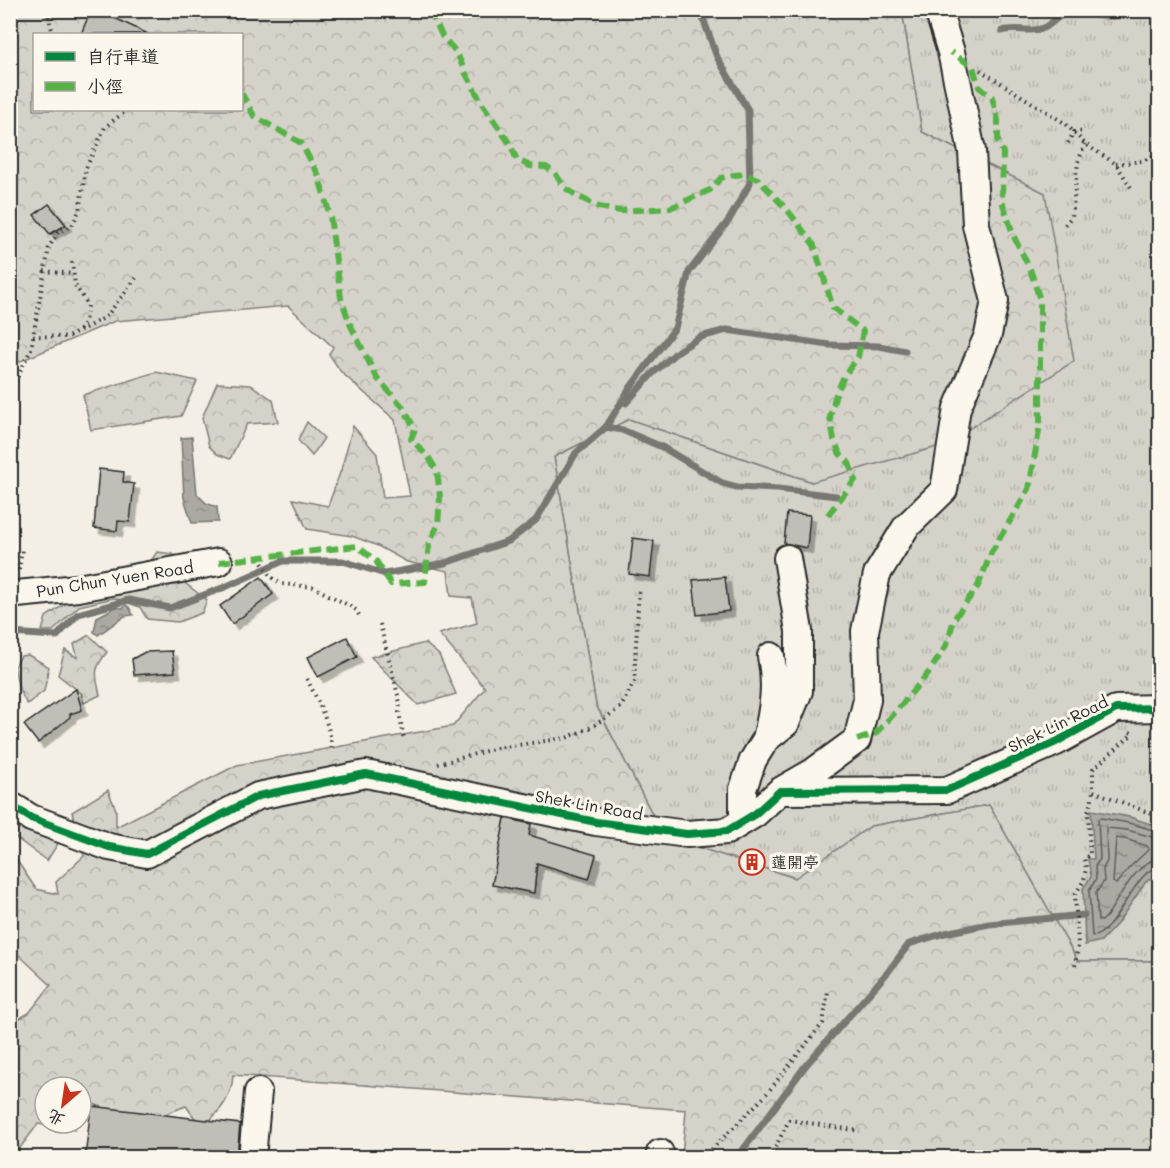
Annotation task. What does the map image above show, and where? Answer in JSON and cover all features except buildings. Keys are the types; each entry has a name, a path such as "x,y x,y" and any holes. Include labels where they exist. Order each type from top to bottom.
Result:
{"street":[{"path":"780,791 813,772 857,740 867,700 865,631 877,574 906,527 945,490 957,408 988,335 994,302 976,225 972,151 951,52 938,10"},
{"path":"743,821 743,789 753,760 766,740 786,723 799,692 799,631 787,558"},
{"name":"Pun Chun Yuen Road","path":"10,593 78,588 219,562"},
{"path":"766,740 773,712 776,677 771,656"},
{"name":"Shek Lin Road","path":"10,805 31,818 109,847 147,854 258,796 366,774 596,822 687,834 727,831 755,814 780,791 947,790 1056,742 1116,709 1160,708"},
{"path":"252,1158 258,1092"}],"path":[{"path":"47,10 53,33"},
{"path":"951,52 1066,124 1085,144 1116,164 1132,189"},
{"path":"10,393 31,349 49,247 58,232 72,226 79,211 86,168 105,127 126,111"},
{"path":"1074,132 1085,131"},
{"path":"1068,143 1074,132"},
{"path":"1065,225 1072,216 1078,162 1085,144"},
{"path":"1116,164 1143,161 1160,152"},
{"path":"72,262 75,285 88,306 85,321 78,331"},
{"path":"44,271 73,274"},
{"path":"33,336 68,337 106,317 136,278"},
{"path":"259,558 272,577 281,584 313,587 350,606 360,617"},
{"path":"435,764 497,748 566,738 592,727 621,707 634,682 639,586"},
{"path":"380,624 400,703 399,712 404,740"},
{"path":"307,679 332,740 332,751"},
{"path":"1075,966 1078,945 1075,896 1084,880 1086,868 1083,858 1090,855 1088,811 1093,791 1093,769 1132,733 1095,721"},
{"path":"1093,791 1160,817"},
{"path":"703,1158 765,1097 823,1023 828,992"},
{"path":"770,1158 789,1120 860,1131"}],"green space":[{"path":"11,11 902,11 922,132 1045,193 1074,361 944,445 812,482 629,419 554,457 596,705 664,837 795,878 871,826 989,805 1078,961 1159,961 1159,1157 682,1157 686,1110 233,1075 230,1091 224,1104 202,1128 186,1106 142,1123 93,1104 93,1075 33,1075 33,1131 11,1157 11,1023 29,1013 51,985 20,956 11,951 11,852 36,889 58,894 56,882 84,856 72,812 108,790 116,810 116,827 237,765 453,726 485,688 439,634 477,623 472,598 451,596 448,571 407,562 378,546 352,536 307,529 293,499 328,506 353,426 377,454 383,498 410,496 395,420 341,372 329,354 333,347 288,306 115,321 18,362 11,393"},
{"path":"902,11 1159,11 1159,961 1078,961 989,805 871,826 796,878 664,837 596,705 554,457 629,419 812,482 1045,193 922,132"},
{"path":"156,372 197,381 181,416 91,430 83,395"},
{"path":"217,383 251,385 273,400 278,422 247,424 230,459 217,454 209,446 202,418"},
{"path":"307,422 324,438 312,456 298,440"},
{"path":"157,552 173,554 189,575 186,584 207,600 202,613 178,622 147,619 140,607 114,598 79,606 53,631 42,631 46,617 68,602 148,565"},
{"path":"89,635 107,652 96,672 100,695 84,703 81,693 58,675 65,650 78,658 74,644"},
{"path":"425,643 439,655 456,694 418,705 371,657"},
{"path":"28,655 49,667 44,691 27,704 19,689 14,667 21,656"},
{"path":"32,805 55,813 60,840 47,861 11,834"}],"water":[{"path":"192,437 197,494 206,503 217,507 218,522 192,523 184,498 181,438"},
{"path":"126,605 133,615 125,616 98,635 94,632 97,617 116,607 123,608"},
{"path":"1091,810 1130,817 1159,827 1160,870 1145,883 1117,924 1101,941 1085,945 1083,888 1091,877 1088,859 1094,859"}],"waterway":[{"path":"10,633 57,636 78,614 129,600 170,608 283,561 343,561 385,574 445,563 509,541 536,520 576,453 606,427 630,388 675,328 689,272 729,220 750,183 748,110 717,57 700,10"},
{"path":"1002,31 1044,28 1067,13 1117,16 1132,10"},
{"path":"626,403 652,374 678,351 700,337 727,330 829,345 879,346 905,351"},
{"path":"608,426 606,427 622,430 662,447 722,483 737,487 836,496"},
{"path":"737,1158 806,1065 888,972 909,944 945,933 989,924 1084,915"}],"marked path":[{"path":"430,10 442,36 457,53 483,105 510,144 517,160 530,166 546,167 555,173 565,188 583,199 599,207 620,211 670,208 710,190 721,178 744,174 758,179 789,212 814,245 833,308 863,331 858,357 844,376 830,417 834,440 840,454 849,463 855,480 827,516"},
{"path":"857,740 875,734 892,716 930,671 947,644 954,619 978,586 992,551 1029,489 1040,425 1040,300 1002,201 1003,152 998,142 998,120 992,97 979,87 973,67 951,52"},
{"path":"219,562 357,546 376,561 391,584 425,582 429,543 438,525 440,497 437,471 429,458 411,439 415,429 403,407 377,378 350,324 341,298 330,216 318,174 301,143 254,116 243,96"}],"cycle path":[{"path":"10,805 31,818 109,847 147,854 258,796 366,774 596,822 687,834 727,831 755,814 780,791 947,790 1056,742 1116,709 1160,708"}],"place":[{"name":"蓮開亭","path":"752,862"}]}
